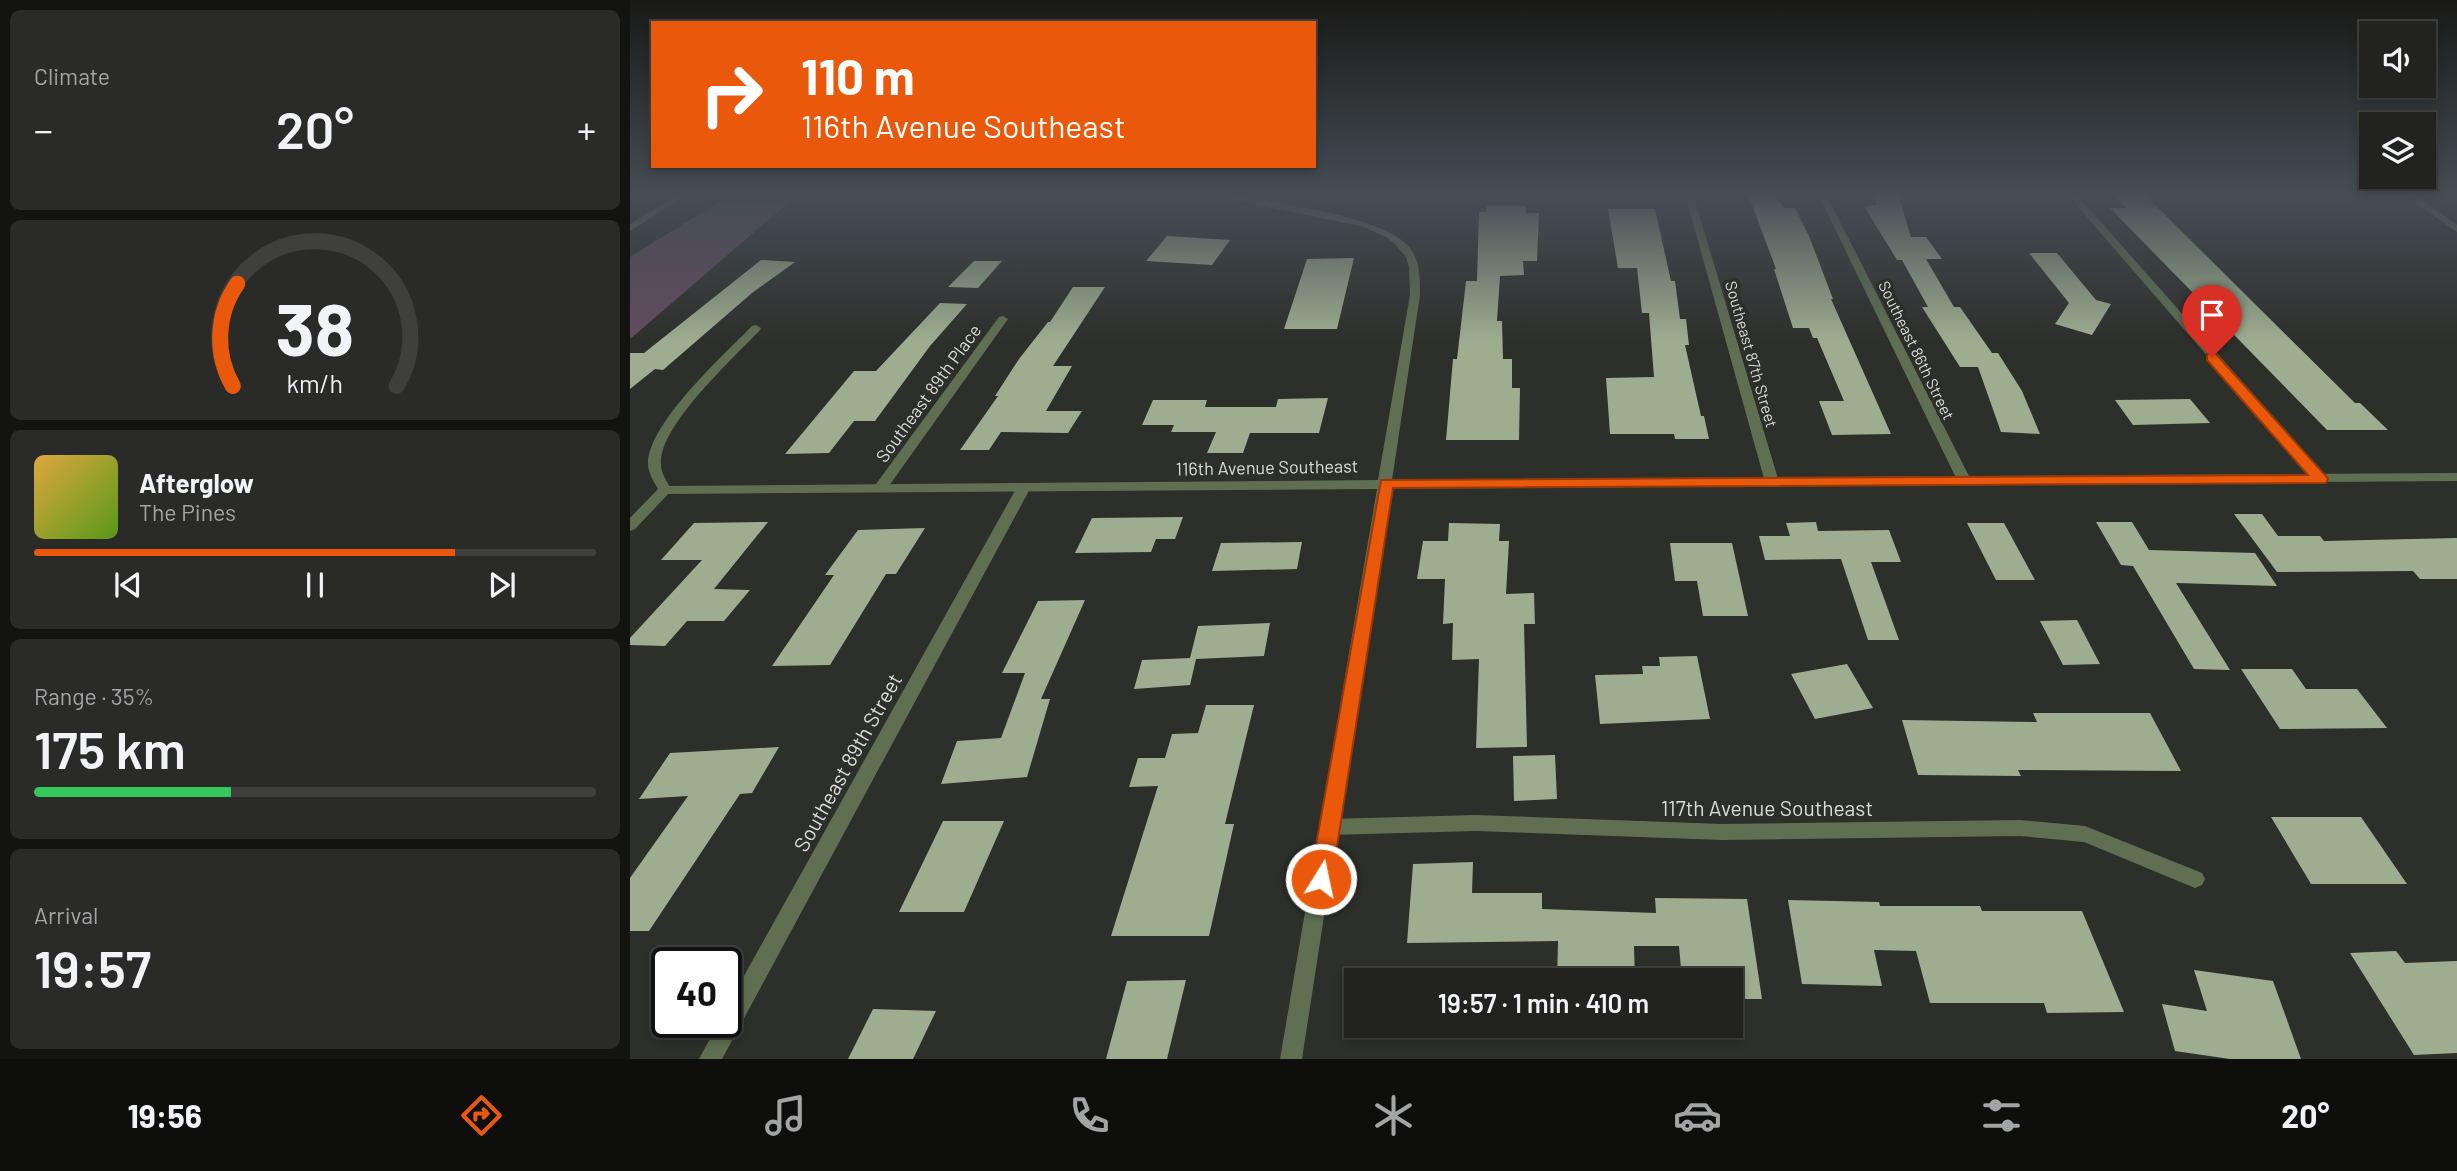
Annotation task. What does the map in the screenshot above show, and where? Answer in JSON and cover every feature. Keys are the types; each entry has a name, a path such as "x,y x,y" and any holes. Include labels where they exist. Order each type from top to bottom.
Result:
{"street":[{"path":"1291,1059 1415,295 1416,266 1409,250 1400,243"},
{"name":"Southeast 87th Street","path":"1703,243 1772,482"},
{"name":"Southeast 86th Street","path":"1847,243 1965,482"},
{"path":"2114,243 2321,479"},
{"name":"Southeast 89th Place","path":"881,487 1003,319"},
{"path":"630,526 665,491 654,465 662,436 680,410 755,328"},
{"name":"116th Avenue Southeast","path":"665,491 1386,483 1965,482 2457,477"},
{"name":"Southeast 89th Street","path":"710,1059 1024,487"},
{"name":"117th Avenue Southeast","path":"1329,827 1476,823 1723,832 2020,828 2085,834 2195,880"}],"shaded area":[{"path":"652,243 741,243 630,339 630,257"}],"building":[{"path":"1161,243 1228,243 1212,265 1146,261"},
{"path":"1478,243 1538,243 1537,261 1523,261 1524,275 1500,276 1497,321 1502,321 1503,359 1512,359 1512,388 1520,388 1519,440 1446,440 1453,359 1457,359 1466,281 1477,281"},
{"path":"1614,243 1663,243 1671,281 1675,281 1680,319 1686,319 1689,345 1685,345 1709,439 1675,439 1674,434 1610,434 1606,378 1654,377 1649,313 1642,313 1637,268 1618,268"},
{"path":"1766,243 1812,243 1831,299 1891,434 1832,435 1819,401 1844,401 1817,338 1813,338 1809,328 1793,328"},
{"path":"1887,243 1931,243 1942,259 1926,259 1954,307 1960,307 1992,353 1998,353 2022,391 2040,434 2001,432 1978,367 1960,367 1922,307 1928,307 1902,260 1897,260"},
{"path":"2145,243 2194,243 2355,403 2360,403 2388,430 2327,430"},
{"path":"2029,253 2057,253 2096,300 2111,304 2092,335 2055,324 2069,303"},
{"path":"1354,258 1337,329 1284,329 1307,259"},
{"path":"761,260 795,262 752,293 663,370 655,369 630,389 630,353 644,353"},
{"path":"974,261 1002,261 978,288 948,287"},
{"path":"1073,287 1105,287 1053,366 1072,366 1046,411 1082,411 1068,433 1001,432 989,450 960,450 998,396 995,396 1019,359 1050,322"},
{"path":"940,303 967,304 930,346 875,421 854,421 829,453 785,454 854,371 876,371"},
{"path":"1328,398 1319,433 1250,433 1243,453 1207,453 1216,432 1171,432 1174,425 1142,425 1153,400 1207,400 1205,407 1276,407 1278,399"},
{"path":"2190,399 2210,423 2133,425 2115,400"},
{"path":"2234,514 2262,514 2278,536 2320,536 2324,541 2457,538 2457,579 2420,579 2413,571 2277,572"},
{"path":"1183,517 1175,539 1156,539 1151,552 1075,553 1092,518"},
{"path":"768,522 714,589 750,590 724,621 687,621 665,646 630,645 630,638 702,560 661,560 694,523"},
{"path":"1816,522 1818,531 1889,530 1901,562 1871,562 1899,640 1868,640 1841,559 1765,560 1759,536 1790,536 1786,523"},
{"path":"2096,522 2132,522 2149,550 2255,553 2277,586 2176,583 2230,670 2194,669 2133,566 2121,565"},
{"path":"1449,523 1500,524 1499,541 1509,541 1506,594 1534,593 1535,624 1524,624 1527,747 1476,748 1479,659 1452,660 1453,623 1443,624 1445,579 1417,579 1423,541 1448,541"},
{"path":"1967,523 2004,523 2035,580 1996,580"},
{"path":"925,528 896,574 886,574 830,665 772,666 834,575 825,575 858,530"},
{"path":"1302,542 1297,569 1212,571 1221,543"},
{"path":"1670,543 1732,543 1748,616 1703,616 1697,581 1675,581"},
{"path":"1085,600 1041,699 1050,699 1027,777 941,784 957,741 1001,738 1025,673 1002,673 1038,601"},
{"path":"2077,620 2100,664 2063,665 2040,621"},
{"path":"1270,623 1264,656 1196,659 1190,685 1134,689 1142,660 1190,658 1198,626"},
{"path":"1697,656 1710,719 1600,724 1595,675 1643,674 1642,666 1660,666 1659,657"},
{"path":"1847,664 1873,708 1815,719 1791,674"},
{"path":"2241,669 2292,669 2306,689 2357,689 2387,728 2280,729"},
{"path":"1206,705 1254,705 1225,824 1234,824 1209,936 1111,936 1158,786 1129,787 1138,758 1165,758 1172,734 1198,733"},
{"path":"2033,713 2150,713 2181,771 2018,770 2021,776 1918,775 1902,720 2037,722"},
{"path":"779,747 752,793 740,794 649,931 630,931 630,878 688,796 639,799 670,753"},
{"path":"1555,755 1557,799 1514,801 1513,756"},
{"path":"2271,817 2361,817 2407,884 2311,884"},
{"path":"943,821 1004,821 964,912 899,912"},
{"path":"1473,862 1472,893 1542,893 1542,909 1656,913 1655,898 1747,899 1762,999 1743,999 1743,968 1681,968 1679,946 1634,946 1635,968 1557,968 1558,941 1407,943 1413,864"},
{"path":"1788,900 1879,902 1880,906 1980,906 1982,911 2082,911 2124,1012 2047,1013 2044,1003 1930,1003 1916,951 1874,950 1882,986 1802,984"},
{"path":"2396,951 2405,963 2457,961 2457,1053 2414,1055 2350,953"},
{"path":"2194,970 2273,981 2301,1059 2230,1059 2175,1051 2162,1004 2207,1011"},
{"path":"1186,980 1167,1059 1106,1059 1127,981"},
{"path":"873,1009 936,1011 913,1059 848,1059"}],"route":[{"path":"1321,879 1386,483 2321,479 2212,357"}]}
